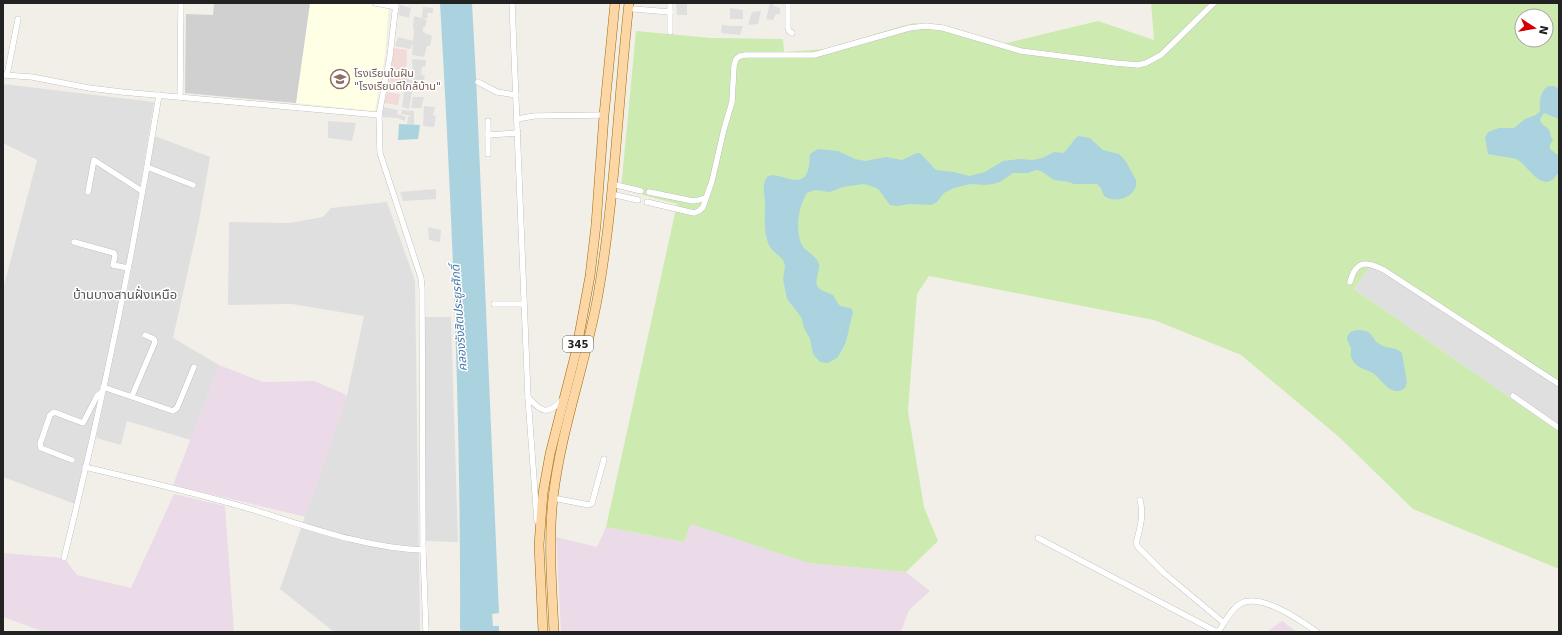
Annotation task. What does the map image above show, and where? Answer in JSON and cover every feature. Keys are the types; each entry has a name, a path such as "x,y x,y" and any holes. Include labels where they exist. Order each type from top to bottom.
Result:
{"main road":[{"path":"610,3 610,54"},
{"name":"345","path":"543,632 539,545 546,474 576,352 590,276 596,225 604,115 615,3"},
{"name":"345","path":"554,632 551,548 553,498 562,451 587,349 604,258 623,54 632,5"}],"street":[{"path":"180,97 181,3"},
{"path":"375,3 396,5 390,56 379,116 380,153 421,278 422,288 423,550 426,632"},
{"path":"512,3 528,397 539,545"},
{"path":"670,3 670,32"},
{"path":"788,3 788,28 792,33"},
{"path":"646,202 694,213 703,207 712,181 724,130 730,112 733,96 734,66 736,59 740,56 814,55 909,28 926,26 943,28 1021,51 1138,65 1146,63 1161,55 1214,3"},
{"path":"632,5 670,12"},
{"path":"18,19 5,75 32,77 89,88 159,96 379,116"},
{"path":"478,82 497,92 516,95"},
{"path":"64,558 79,501 128,268 159,96"},
{"path":"517,119 534,116 604,115"},
{"path":"488,122 488,154"},
{"path":"488,135 518,133"},
{"path":"88,192 94,160 142,191"},
{"path":"147,167 193,185"},
{"path":"612,184 641,190"},
{"path":"649,192 693,201 705,198"},
{"path":"611,194 638,200"},
{"path":"74,242 114,253 115,256 113,265 128,268"},
{"path":"1350,282 1358,266 1366,263 1372,264 1384,270 1559,384"},
{"path":"494,304 524,304"},
{"path":"132,396 155,342 154,339 145,335"},
{"path":"103,389 132,396 175,411 194,367"},
{"path":"72,460 41,448 40,444 50,415 54,412 83,423 97,396 103,389"},
{"path":"1513,396 1559,428"},
{"path":"528,397 540,410 548,411 554,408 564,397"},
{"path":"553,498 589,505 592,503 604,459"},
{"path":"85,467 210,497 377,545 400,549 423,550"},
{"path":"1140,500 1142,518 1136,543 1138,548 1164,573 1224,623"},
{"path":"1038,538 1215,631 1218,631 1234,609 1240,604 1248,601 1288,612 1317,632"}],"shaded area":[{"path":"214,3 310,3 296,103 185,93 186,14 213,15"},
{"name":"โรงเรียนในฝัน \"โรงเรียนดีใกล้บ้าน\"","path":"310,3 389,4 385,55 375,111 296,103"},
{"path":"676,3 687,3 687,15 677,15"},
{"path":"770,3 774,3 773,6 780,8 780,14 776,14 773,20 766,19"},
{"path":"400,5 411,8 409,18 398,15"},
{"path":"423,7 433,8 433,13 427,13 428,18 423,18 427,20 425,27 423,27 423,32 432,36 430,46 427,46 424,57 412,55 413,43 410,49 395,46 398,37 413,41 414,16 422,18"},
{"path":"730,8 743,10 743,19 730,19"},
{"path":"761,11 758,24 748,25 752,12"},
{"path":"722,25 743,26 740,35 721,33"},
{"path":"394,48 407,50 406,78 403,87 389,85"},
{"path":"412,59 426,60 425,67 422,67 421,74 425,76 424,80 413,80"},
{"path":"406,78 417,83 416,92 412,92 409,109 402,107"},
{"path":"3,84 154,102 126,273 75,504 3,477 3,289 37,160 3,143"},
{"path":"387,92 400,94 398,105 384,103"},
{"path":"413,97 424,97 421,108 411,108"},
{"path":"424,106 435,107 433,115 436,116 434,127 423,126"},
{"path":"383,107 398,110 397,114 406,117 405,121 397,118 382,117"},
{"path":"402,110 414,111 414,125 407,124 408,117 412,116 401,114"},
{"path":"328,121 356,123 352,141 328,138"},
{"path":"155,136 210,157 199,221 173,338 219,365 191,440 127,421 121,445 96,438 130,277"},
{"path":"436,189 436,199 403,201 400,192"},
{"path":"387,202 415,281 420,632 334,632 280,589 347,395 364,316 292,304 228,305 229,222 290,223 323,217 331,208"},
{"path":"428,227 441,230 440,242 429,240"},
{"path":"1373,262 1559,383 1559,432 1354,289"},
{"path":"423,317 451,317 458,542 426,541"},
{"path":"219,365 263,382 314,381 347,395 306,517 173,485"},
{"path":"174,494 225,506 234,632 44,632 3,617 3,553 64,558 77,575 131,588"},
{"path":"691,523 808,563 906,572 930,591 909,610 901,632 561,632 556,537 597,547 606,527 684,542"},
{"path":"1282,621 1297,632 1267,632"}],"green space":[{"path":"1151,3 1559,3 1559,383 1373,262 1354,289 1559,432 1559,569 1413,509 1339,437 1241,355 1154,320 929,276 917,294 908,411 924,507 938,541 906,572 808,563 691,524 684,542 606,527 677,204 621,189 636,31 711,38 783,39 784,52 825,49 915,23 962,33 998,45 1098,21 1154,40"}],"water":[{"name":"คลองรังสิตประยูรศักดิ์","path":"440,3 472,3 499,613 492,614 493,626 499,626 499,632 461,632 460,628 459,472 455,316"},
{"path":"1548,86 1554,86 1559,89 1559,119 1544,113 1540,119 1541,123 1548,128 1553,140 1550,145 1550,149 1559,156 1559,173 1552,180 1547,182 1542,181 1516,159 1488,154 1485,138 1488,132 1499,128 1514,128 1525,119 1536,115 1540,111 1540,100 1543,91"},
{"path":"399,124 420,125 418,139 398,140"},
{"path":"1078,136 1090,138 1103,150 1119,154 1125,160 1136,180 1134,191 1126,197 1120,199 1109,199 1104,196 1101,188 1097,184 1074,184 1054,180 1041,171 1036,170 1028,173 1013,173 1000,182 993,184 970,184 954,188 944,193 937,202 931,205 890,205 879,190 864,184 843,187 830,192 815,190 807,193 801,205 798,228 799,236 804,248 815,257 819,264 817,286 821,290 833,295 840,305 851,308 853,312 846,342 837,358 828,363 820,362 813,354 810,339 804,328 801,317 787,299 783,279 785,266 783,260 770,247 766,237 764,187 767,177 771,175 795,180 800,179 805,176 808,170 810,154 818,149 838,151 855,159 865,161 886,157 902,160 920,153 936,170 954,172 969,176 985,172 1003,161 1019,159 1033,160 1042,158 1054,152 1063,153"},
{"path":"1363,330 1370,333 1381,345 1397,349 1402,353 1407,382 1405,388 1400,391 1391,390 1374,374 1355,364 1351,358 1351,349 1347,337 1350,332"}],"place":[{"name":"โรงเรียนในฝัน \"โรงเรียนดีใกล้บ้าน\"","path":"340,79"}],"district":[{"name":"บ้านบางสานฝั่งเหนือ","path":"125,294"}]}
